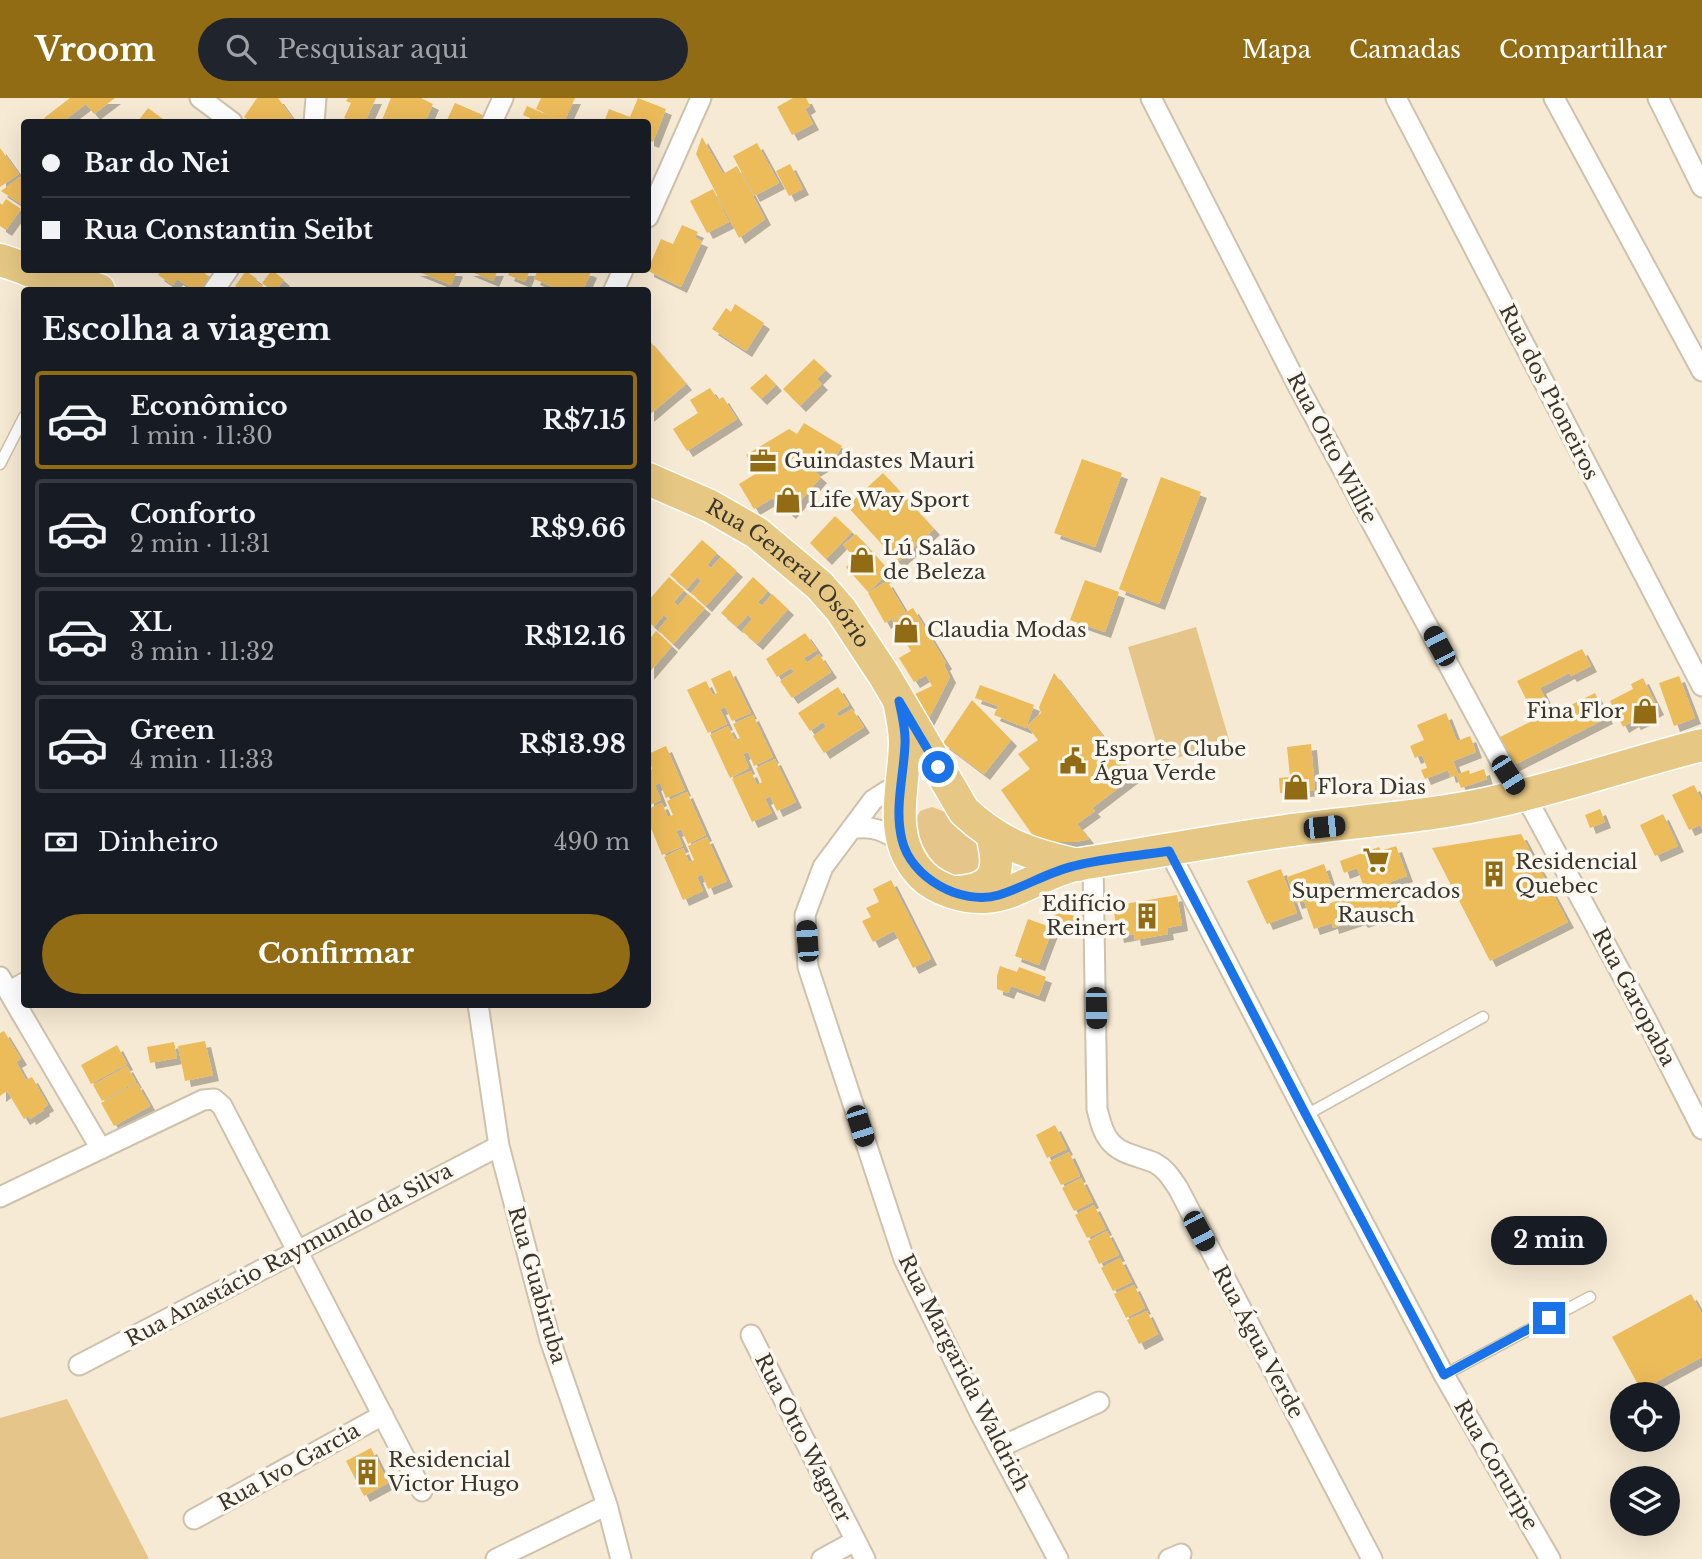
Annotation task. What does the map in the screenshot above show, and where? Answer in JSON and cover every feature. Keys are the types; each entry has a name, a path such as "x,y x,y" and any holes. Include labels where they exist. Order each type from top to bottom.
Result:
{"main road":[{"path":"45,273 89,287"},
{"name":"Rua General Osório","path":"651,480 710,506 757,533 819,585 841,610 964,811 992,835 1019,849 1044,858 1086,864"},
{"name":"Rua General Osório","path":"899,701 905,742 907,809 923,875 939,887 982,897 997,896 1042,876 1086,864 1278,832 1434,813 1499,801 1702,745"},
{"path":"907,809 942,797 964,811"},
{"path":"955,892 981,888 990,881 997,870 992,835"}],"street":[{"path":"200,98 228,119"},
{"path":"314,119 316,98"},
{"path":"493,119 503,98"},
{"path":"651,210 701,98"},
{"name":"Rua Otto Willie","path":"1151,98 1298,386 1521,795"},
{"name":"Rua dos Pioneiros","path":"1396,98 1702,686"},
{"path":"1554,98 1702,371"},
{"path":"1658,98 1702,187"},
{"name":"Rua Margarida Waldrich","path":"907,809 887,791 873,800 823,867 805,915 808,967 904,1259 981,1415 1058,1559"},
{"name":"Rua Garopaba","path":"1521,795 1533,810 1552,845 1702,1129"},
{"path":"850,829 881,829 907,809"},
{"name":"Rua Coruripe","path":"1169,851 1444,1375 1550,1559"},
{"name":"Rua Água Verde","path":"1086,864 1097,1108 1102,1129 1110,1142 1123,1152 1156,1164 1168,1173 1178,1188 1372,1559"},
{"path":"11,984 21,1002"},
{"path":"24,1008 101,1149"},
{"name":"Rua Guabiruba","path":"479,1008 499,1146 550,1340 607,1505 621,1559"},
{"path":"0,1197 203,1100 214,1099 222,1106 422,1491"},
{"name":"Rua Anastácio Raymundo da Silva","path":"79,1365 499,1146"},
{"name":"Rua Otto Wagner","path":"751,1335 864,1559"},
{"path":"1000,1447 1099,1402"},
{"name":"Rua Ivo Garcia","path":"194,1519 383,1415"},
{"path":"496,1559 607,1505"},
{"path":"822,1559 855,1541"}],"lane":[{"path":"0,464 21,423"},
{"path":"1306,1115 1483,1017"},
{"path":"1444,1375 1590,1297"}],"shaded area":[{"path":"1196,627 1230,743 1162,762 1128,647"},
{"path":"932,807 945,812 981,848 983,874 949,879 926,857 916,841 916,822 920,811"},
{"path":"67,1399 149,1559 0,1559 0,1418"}],"building":[{"path":"70,98 115,98 94,114 86,104 66,119 44,118"},
{"path":"257,98 278,98 293,119 247,119 244,117"},
{"path":"348,98 376,98 366,119 344,118 351,103 346,101"},
{"path":"391,98 421,98 433,104 426,119 382,119"},
{"path":"541,98 575,98 565,119 558,119 536,109"},
{"path":"638,98 666,109 653,142 651,119 605,119 609,109 630,117"},
{"path":"793,98 806,98 810,106 805,109 813,124 792,135 777,107"},
{"path":"455,103 483,115 481,119 447,119"},
{"path":"527,106 557,119 530,119 523,115"},
{"path":"148,108 163,119 140,119"},
{"path":"702,137 723,174 737,166 765,219 739,238 696,154"},
{"path":"757,143 779,183 754,196 733,156"},
{"path":"0,148 19,174 0,187"},
{"path":"790,164 803,189 789,196 776,171"},
{"path":"20,177 21,178 21,204 1,191"},
{"path":"713,189 729,222 707,233 690,201"},
{"path":"6,199 21,209 6,230 0,226 0,203 2,205"},
{"path":"682,225 698,232 695,238 702,241 681,287 651,272 651,262 661,239 673,244"},
{"path":"206,273 210,277 203,287 189,287 177,279 173,285 158,275"},
{"path":"245,273 249,273 263,287 236,287"},
{"path":"270,273 276,273 284,280 278,287 267,287 262,283"},
{"path":"421,273 456,273 451,285"},
{"path":"474,273 497,273 493,281"},
{"path":"509,273 529,273 525,282 508,275"},
{"path":"537,273 591,273 584,287 553,287 534,279"},
{"path":"735,304 764,323 746,351 712,329 726,308 731,312"},
{"path":"651,343 686,384 651,413"},
{"path":"814,359 826,370 817,379 822,384 800,406 783,389"},
{"path":"766,374 776,385 761,399 750,388"},
{"path":"710,388 718,400 723,397 737,419 687,451 673,429 698,413 690,400"},
{"path":"804,423 842,446 835,458 814,471 821,477 790,513 773,498 754,509 739,484 757,473 746,455 789,429 797,434"},
{"path":"1082,459 1122,473 1095,547 1054,533"},
{"path":"883,473 934,529 898,562 847,506"},
{"path":"1161,477 1201,492 1159,604 1119,589"},
{"path":"835,516 852,532 826,559 810,543"},
{"path":"856,534 890,572 868,592 846,567 855,558 843,545"},
{"path":"702,540 717,553 707,565 711,568 721,557 737,571 706,606 691,593 701,581 697,577 687,589 670,575"},
{"path":"669,577 684,590 674,602 678,606 688,594 705,608 673,644 658,630 668,618 664,615 654,627 651,624 651,598"},
{"path":"753,577 768,591 758,602 762,606 772,594 788,609 757,644 742,631 752,619 748,615 737,627 721,613"},
{"path":"1085,580 1119,592 1105,632 1070,620"},
{"path":"887,581 905,611 885,623 868,593"},
{"path":"913,608 946,663 944,665 950,677 927,722 913,695 932,686 926,675 914,682 899,658 911,651 892,620"},
{"path":"656,631 672,646 651,670 651,637"},
{"path":"805,633 817,650 804,658 807,663 819,654 831,672 792,698 780,681 794,672 791,668 777,677 766,659"},
{"path":"1582,649 1591,666 1571,676 1569,673 1540,688 1553,714 1595,693 1607,718 1512,766 1498,738 1536,719 1517,681"},
{"path":"730,670 751,713 732,721 725,707 720,709 727,724 708,733 687,690 706,681 713,695 717,693 711,679"},
{"name":"Esporte Clube Água Verde","path":"1054,673 1134,776 1092,808 1095,811 1077,824 1089,839 1076,842 1055,842 1034,837 1001,790 1030,769 1018,754 1038,740 1027,726 1041,713 1039,707"},
{"path":"1679,676 1695,718 1674,726 1659,683"},
{"path":"1643,678 1658,709 1647,715 1648,718 1635,724 1633,721 1623,727 1610,701 1633,689 1631,684"},
{"path":"980,685 1034,705 1026,728 994,715 998,706 975,698"},
{"path":"838,687 849,705 836,713 839,717 852,709 864,727 824,753 813,736 826,727 823,722 810,731 798,713"},
{"path":"972,700 1011,740 984,774 943,743"},
{"path":"1446,713 1457,741 1470,736 1476,752 1453,761 1458,774 1469,770 1470,774 1484,769 1487,779 1461,788 1456,775 1450,777 1448,770 1425,779 1421,770 1427,768 1422,755 1415,758 1410,746 1424,740 1417,725"},
{"path":"753,715 773,757 754,766 748,752 743,754 749,768 730,778 710,735 728,726 735,740 740,738 733,724"},
{"path":"1311,744 1315,790 1280,793 1279,778 1290,777 1287,747"},
{"path":"666,746 685,790 666,798 660,783 655,785 661,800 651,805 652,769 651,753"},
{"path":"775,759 796,802 777,811 770,796 765,799 772,813 752,822 732,779 751,771 757,785 762,782 756,768"},
{"path":"1694,785 1702,801 1702,829 1700,825 1689,830 1672,795"},
{"path":"687,792 706,835 688,844 681,829 676,831 683,846 662,855 651,828 651,808 662,803 668,817 673,815 667,801"},
{"path":"1600,809 1605,822 1590,828 1585,815"},
{"path":"1663,814 1678,846 1655,856 1640,825"},
{"name":"Residencial Quebec","path":"1521,834 1568,922 1490,961 1432,848"},
{"path":"707,837 727,881 708,889 702,874 697,877 703,891 683,900 664,857 683,848 689,862 694,860 688,846"},
{"path":"1396,846 1407,876 1390,882 1399,910 1362,922 1360,919 1333,928 1332,923 1314,929 1304,901 1296,903 1287,877 1324,864 1333,891 1322,895 1326,905 1365,890 1357,868 1344,873 1340,861 1379,847 1381,851"},
{"path":"1281,869 1297,913 1267,924 1247,881"},
{"path":"891,880 931,959 913,968 894,931 873,942 862,921 871,917 866,908 879,902 873,889"},
{"name":"Edifício Reinert","path":"1177,895 1182,925 1167,928 1168,934 1135,940 1134,934 1118,937 1113,906"},
{"path":"1057,909 1074,916 1069,928 1052,921"},
{"path":"1028,919 1053,928 1039,965 1015,956"},
{"path":"1000,966 1017,972 1019,967 1046,977 1039,996 1011,986 1008,993 997,989"},
{"path":"4,1031 21,1059 16,1062 26,1080 32,1077 48,1105 30,1119 29,1116 24,1119 7,1091 0,1096 0,1033"},
{"path":"205,1041 213,1075 185,1081 178,1046"},
{"path":"174,1042 177,1058 150,1063 147,1047"},
{"path":"117,1045 127,1064 91,1084 81,1065"},
{"path":"127,1066 136,1082 102,1101 93,1085"},
{"path":"137,1083 150,1106 114,1126 101,1103"},
{"path":"1055,1125 1067,1149 1047,1158 1036,1135"},
{"path":"1069,1152 1080,1176 1061,1185 1049,1162"},
{"path":"1081,1178 1093,1202 1074,1211 1062,1188"},
{"path":"1094,1205 1106,1229 1087,1238 1075,1215"},
{"path":"1107,1231 1119,1255 1099,1264 1088,1241"},
{"path":"1120,1258 1132,1282 1113,1291 1101,1268"},
{"path":"1134,1285 1145,1308 1126,1318 1114,1294"},
{"path":"1691,1294 1702,1314 1702,1357 1656,1382 1637,1382 1612,1337"},
{"path":"1147,1311 1158,1334 1139,1344 1127,1320"},
{"name":"Residencial Victor Hugo","path":"371,1448 388,1483 364,1496 346,1461"}],"place":[{"name":"Guindastes Mauri","path":"763,461"},
{"name":"Life Way Sport","path":"788,500"},
{"name":"Lú Salão de Beleza","path":"862,560"},
{"name":"Claudia Modas","path":"906,630"},
{"name":"Fina Flor","path":"1645,711"},
{"name":"Esporte Clube Água Verde","path":"1073,761"},
{"name":"Flora Dias","path":"1296,787"},
{"name":"Supermercados Rausch","path":"1376,860"},
{"name":"Residencial Quebec","path":"1494,874"},
{"name":"Edifício Reinert","path":"1147,916"},
{"name":"Residencial Victor Hugo","path":"367,1472"}],"route":[{"path":"938,767 899,701 905,742 900,800 902,842 923,875 939,887 982,897 997,896 1078,864 1169,851 1444,1375 1549,1318"}]}
